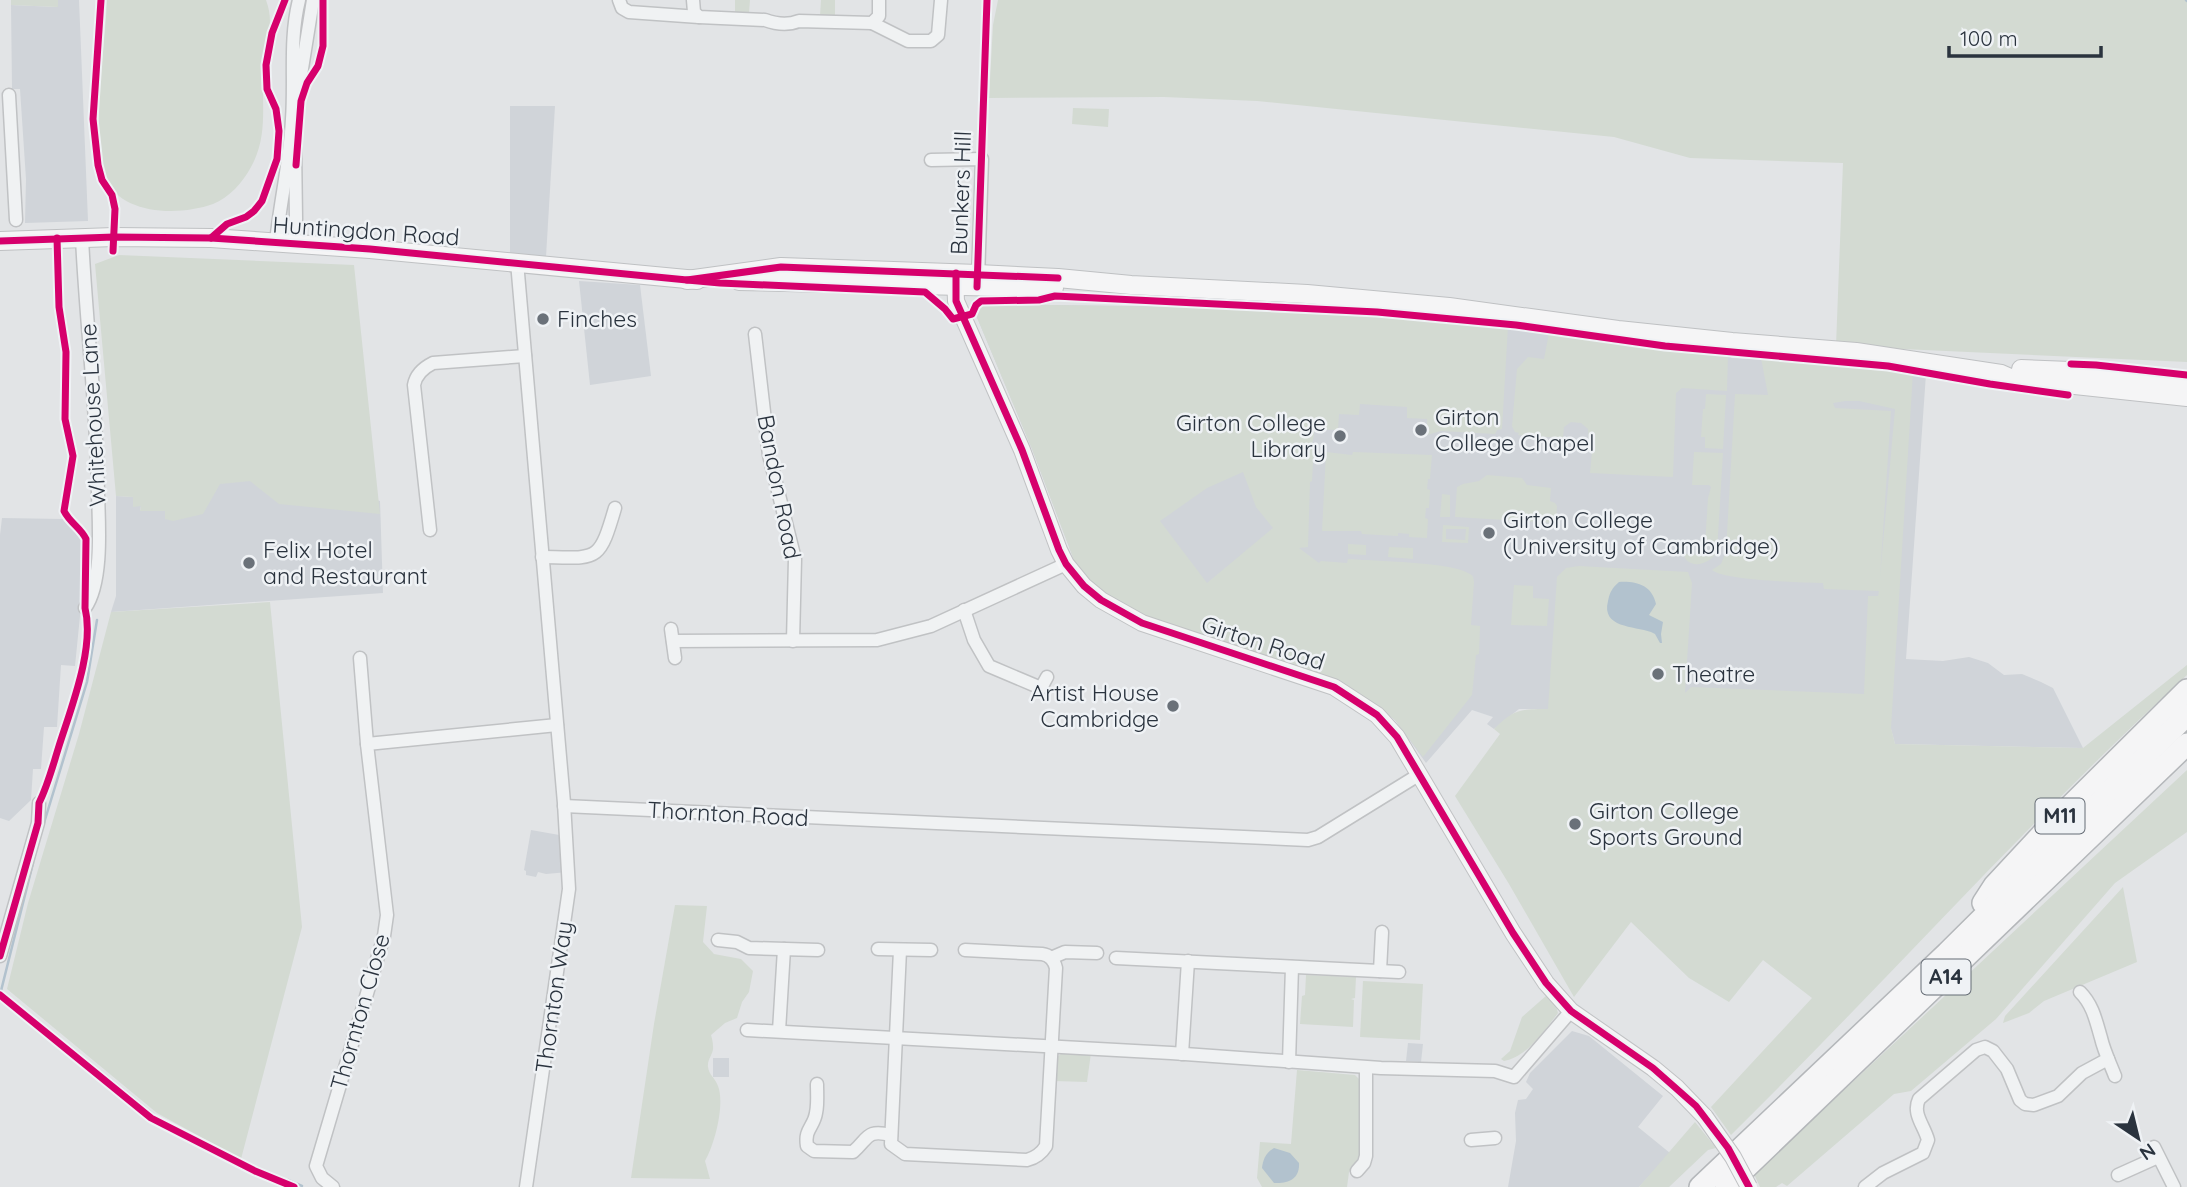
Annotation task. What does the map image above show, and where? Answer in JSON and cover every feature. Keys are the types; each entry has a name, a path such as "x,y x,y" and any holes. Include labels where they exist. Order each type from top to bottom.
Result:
{"highway":[{"name":"M11","path":"1947,953 1994,886 2045,831 2187,690"},
{"name":"A14","path":"1700,1187 1947,953 2187,715"},
{"name":"A14","path":"1726,1187 2187,744"},
{"name":"A14","path":"2166,766 2187,751"}],"main road":[{"name":"Huntingdon Road","path":"0,241 211,238 370,249 687,280 781,267 955,280 1307,294 1430,305 1644,333 1856,352 2001,374 2013,369 2187,397"},
{"name":"Huntingdon Road","path":"2096,381 2187,384"}],"street":[{"path":"285,244 294,92 292,51 294,17 299,0"},
{"path":"294,92 300,81 313,0"},
{"path":"619,0 622,8 629,12 765,20 772,23 872,23 908,40 931,41 938,35 941,0"},
{"path":"692,0 694,12 699,16"},
{"path":"872,23 879,16 880,0"},
{"path":"9,94 16,220"},
{"path":"285,244 296,219 296,165 292,121"},
{"name":"Bunkers Hill","path":"931,160 982,159 978,281"},
{"name":"Whitehouse Lane","path":"82,238 96,429 100,541 92,598 85,608"},
{"path":"517,262 564,806"},
{"name":"Girton Road","path":"955,280 956,301 1012,425 1046,519 1066,564 1084,586 1101,600 1142,623 1334,687 1377,715 1397,737 1513,933 1546,983 1571,1011 1677,1088 1705,1117 1733,1157 1749,1187"},
{"name":"Bandon Road","path":"755,334 769,455 795,559 793,640"},
{"path":"429,530 415,379 425,367 433,363 525,356"},
{"path":"542,557 582,558 597,552 605,542 614,508"},
{"path":"675,658 672,635 877,640 931,625 1066,564"},
{"path":"964,610 974,639 989,666 1041,688 1047,677"},
{"name":"Thornton Close","path":"333,1187 322,1178 316,1166 384,936 387,915 360,658"},
{"path":"367,744 557,725"},
{"name":"Thornton Road","path":"564,806 1308,840 1318,837 1420,774"},
{"path":"0,956 38,823 39,803"},
{"name":"Thornton Way","path":"526,1187 569,889 564,806"},
{"path":"1380,971 1382,932"},
{"path":"718,940 737,942 749,948 818,950"},
{"path":"779,1031 785,949"},
{"path":"878,949 931,950"},
{"path":"900,950 891,1144 905,1154 1027,1160 1043,1151 1046,1146 1056,968 1051,958 1042,954 965,950"},
{"path":"1051,958 1065,952 1097,953"},
{"path":"1116,957 1399,972"},
{"path":"1182,1054 1188,961"},
{"path":"1289,1062 1292,967"},
{"path":"2080,992 2087,998 2095,1015 2115,1076"},
{"path":"747,1030 1182,1054 1366,1068 1495,1071 1514,1077 1571,1011"},
{"path":"1865,1187 1883,1173 1923,1153 1928,1140 1916,1114 1919,1099 1976,1050 1985,1047 1993,1051 2007,1069 2020,1100 2034,1105 2058,1096 2076,1078 2108,1059"},
{"path":"1357,1171 1366,1156 1366,1068"},
{"path":"817,1084 816,1116 806,1138 807,1146 814,1151 847,1154 857,1149 869,1135 879,1132 891,1135"},
{"path":"1471,1140 1494,1138"},
{"path":"2118,1175 2156,1152 2174,1187"}],"shaded area":[{"path":"11,0 58,0 58,7 11,5"},
{"path":"58,0 79,0 88,221 25,223 26,179 20,89 12,89 11,5 57,7"},
{"path":"107,0 266,0 270,24 263,76 262,129 257,154 244,178 230,194 219,201 199,208 152,210 123,199 112,189 104,176 99,112"},
{"path":"735,0 750,0 749,13 735,12"},
{"path":"821,0 835,0 835,17 820,16"},
{"path":"998,0 2187,0 2187,362 1836,346 1843,163 1690,158 1614,137 1257,101 1164,97 989,98 993,25"},
{"path":"510,106 555,106 546,257 510,253"},
{"path":"1073,108 1109,109 1108,127 1072,124"},
{"path":"119,255 354,265 380,514 279,504 250,481 220,484 203,514 173,521 165,519 165,511 140,511 141,506 133,507 133,497 116,496 95,264"},
{"path":"579,281 640,285 651,376 590,385"},
{"name":"Girton College (University of Cambridge)","path":"985,304 1266,308 1416,319 1508,326 1728,355 1732,358 1847,364 1926,374 1906,659 1943,661 1969,657 1988,663 2004,675 2022,674 2053,688 2083,748 1895,744 1891,729 1549,709 1519,709 1494,729 1487,724 1493,717 1472,710 1426,763 1395,720 1371,701 1320,674 1148,618 1074,560 1032,449 976,315 979,307"},
{"path":"985,304 1266,308 1508,326 1502,429 1495,434 1441,431 1427,435 1427,419 1407,418 1407,407 1360,404 1359,415 1339,414 1338,430 1315,429 1308,547 1299,548 1319,563 1347,563 1348,559 1429,564 1459,569 1473,577 1471,625 1480,626 1479,654 1476,655 1472,695 1423,757 1395,720 1371,701 1320,674 1148,618 1114,600 1089,580 1074,560 1032,449 976,315 979,307","holes":["1243,472 1256,507 1273,528 1207,583 1160,521 1207,488"]},
{"path":"1549,333 1728,355 1727,391 1682,388 1676,393 1673,477 1590,473 1592,452 1588,429 1581,423 1571,422 1564,427 1563,438 1518,435 1519,433 1515,432 1512,426 1517,369 1528,357 1544,359"},
{"path":"1761,358 1913,372 1891,728 1895,744 2083,748 2187,665 2187,675 2070,787 1731,1135 1711,1107 1812,998 1763,960 1729,1002 1689,978 1631,922 1574,997 1455,796 1500,734 1494,729 1501,722 1519,712 1548,709 1557,577 1566,568 1579,566 1688,572 1692,583 1685,693 1691,687 1864,694 1868,596 1878,596 1879,591 1824,589 1823,583 1747,579 1712,570 1721,564 1726,551 1735,394 1768,395","holes":["1859,401 1895,409 1880,577 1891,411 1835,408 1833,403"]},
{"path":"1706,394 1726,395 1723,449 1705,448 1705,437 1701,437"},
{"path":"1326,452 1352,455 1353,452 1432,455 1427,489 1430,490 1429,508 1426,508 1425,518 1428,519 1427,538 1398,533 1398,536 1362,534 1361,531 1322,531"},
{"path":"1694,452 1723,453 1717,552 1710,560 1700,564 1690,563 1683,554 1710,555 1710,545 1705,545 1711,487 1692,485"},
{"name":"Felix Hotel and Restaurant","path":"227,459 380,501 383,593 111,612 116,596 116,496 134,497 141,506 140,511"},
{"path":"1487,475 1522,478 1527,485 1551,488 1550,501 1557,506 1556,523 1455,517 1457,487 1479,481"},
{"path":"1442,494 1450,495 1450,517 1440,517"},
{"path":"2,518 63,519 83,540 75,666 61,665 57,727 44,727 41,769 33,769 31,800 9,821 0,818"},
{"path":"1443,525 1469,527 1468,543 1442,542","holes":["1446,529 1466,529 1465,540 1446,539"]},
{"path":"1348,544 1366,545 1366,555 1348,554"},
{"path":"1389,547 1413,548 1413,559 1388,557"},
{"path":"1514,585 1533,586 1533,598 1549,599 1547,626 1511,625"},
{"path":"270,602 302,927 241,1159 157,1113 7,989 28,903 79,734 111,612"},
{"path":"2187,770 2187,832 2115,883 1996,1019 1911,1091 1894,1094 1787,1186 1782,1183 1776,1187 1760,1187 1754,1174"},
{"path":"531,830 565,836 568,872 538,872 536,877 526,875 524,870"},
{"path":"2123,887 2137,962 2044,1001 2029,1013 2003,1023 2005,1016"},
{"path":"675,905 707,906 703,942 714,954 741,959 753,971 749,992 742,1002 737,1018 725,1023 711,1035 713,1049 708,1067 718,1086 720,1113 705,1161 710,1179 631,1178 654,1024"},
{"path":"1306,975 1356,977 1355,998 1351,999 1354,1000 1353,1027 1300,1024"},
{"path":"1363,981 1423,984 1420,1040 1360,1037"},
{"path":"1547,995 1554,1000 1558,1013 1528,1049 1512,1059 1501,1059 1510,1051 1522,1017"},
{"path":"1572,1031 1589,1036 1663,1096 1638,1127 1670,1153 1639,1187 1508,1187 1516,1141 1515,1113 1518,1100 1526,1099 1533,1089 1526,1082 1530,1073"},
{"path":"1408,1043 1423,1044 1421,1062 1406,1061"},
{"path":"1064,1051 1091,1053 1087,1082 1054,1081 1055,1059"},
{"path":"713,1058 729,1058 729,1077 713,1077"},
{"path":"1297,1070 1355,1075 1359,1079 1360,1155 1349,1172 1347,1187 1262,1187 1257,1178 1260,1142 1291,1144"},
{"path":"1695,1122 1716,1148 1708,1150 1669,1187 1639,1187"}],"water":[{"path":"1619,582 1631,582 1651,592 1656,604 1649,615 1663,622 1662,643 1655,634 1620,624 1609,616 1609,598"},
{"path":"1274,1148 1290,1153 1299,1163 1295,1177 1284,1183 1274,1183 1262,1168 1265,1156"}],"waterway":[{"path":"44,823 87,682 97,620"},
{"path":"33,863 1,991 154,1115 252,1167"},
{"path":"288,1180 302,1186"}],"cycle path":[{"path":"101,0 93,119 98,165 102,180 112,195 115,209 113,251"},
{"path":"211,238 227,224 254,211 262,201 277,159 279,131 276,109 267,89 266,65 272,33 285,0"},
{"path":"296,165 301,101 307,83 318,66 323,46 323,0"},
{"path":"977,287 987,0"},
{"path":"0,241 114,237 211,238 370,249 687,280 781,267 1058,278"},
{"path":"0,956 38,823 39,803 75,696 87,641 86,539 64,511 73,456 65,419 66,352 59,307 57,238"},
{"path":"956,273 956,301 1022,450 1059,550 1066,564 1084,586 1101,600 1142,623 1334,687 1377,715 1397,737 1513,933 1546,983 1571,1011 1653,1068 1696,1106 1728,1148 1749,1187"},
{"path":"687,280 925,292 953,319 972,314 981,301 1039,300 1055,296 1377,312 1516,325 1665,346 1888,366 2068,395"},
{"path":"2071,364 2187,375"},
{"path":"0,995 151,1118 255,1171 294,1187"}],"place":[{"name":"Finches","path":"543,319"},
{"name":"Girton College Chapel","path":"1421,430"},
{"name":"Girton College Library","path":"1340,436"},
{"name":"Girton College (University of Cambridge)","path":"1489,533"},
{"name":"Felix Hotel and Restaurant","path":"249,563"},
{"name":"Theatre","path":"1658,674"},
{"name":"Artist House Cambridge","path":"1173,706"},
{"name":"Girton College Sports Ground","path":"1575,824"}]}
